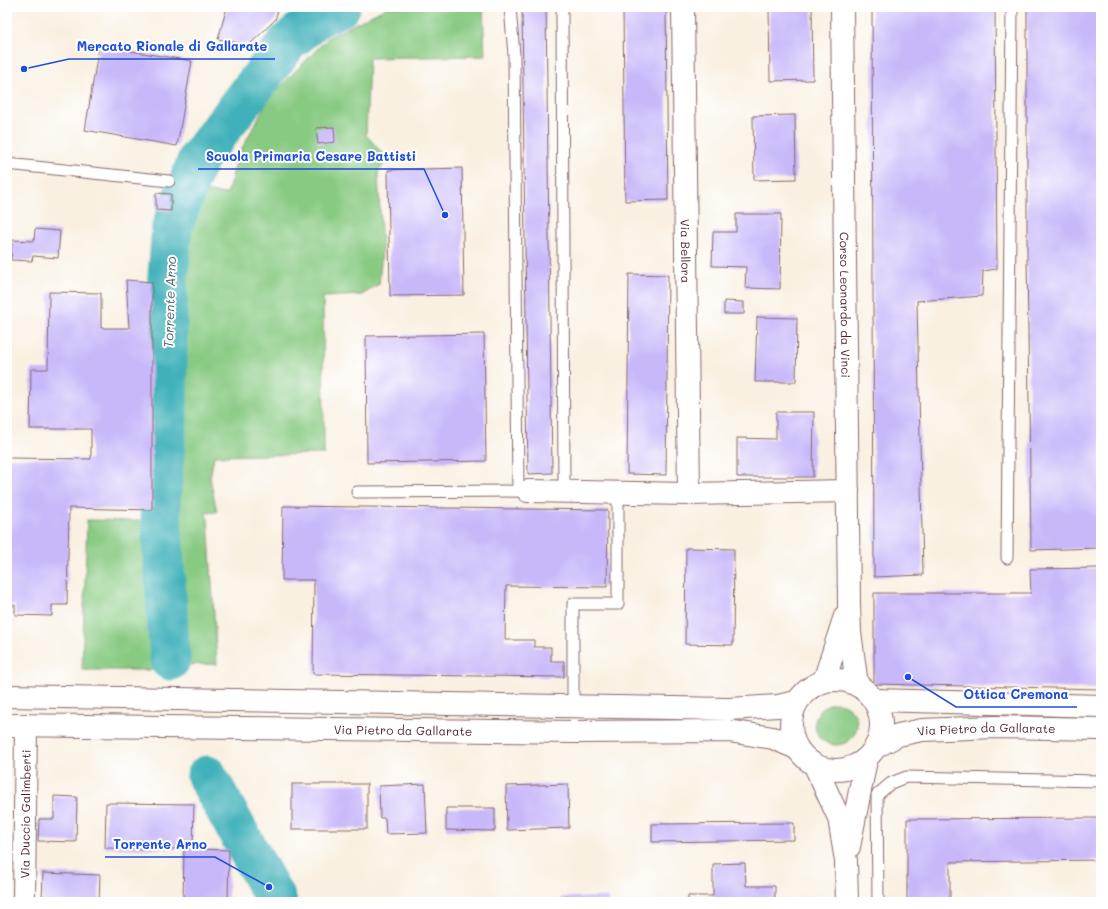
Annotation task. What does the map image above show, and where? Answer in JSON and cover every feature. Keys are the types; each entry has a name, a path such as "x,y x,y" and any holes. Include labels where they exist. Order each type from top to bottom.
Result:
{"street":[{"name":"Via Bellora","path":"683,7 689,494"},
{"name":"Corso Leonardo da Vinci","path":"842,7 849,603 850,632 857,685"},
{"path":"523,491 689,494 848,491"},
{"name":"Corso Leonardo da Vinci","path":"824,681 849,603"},
{"path":"846,862 871,754 882,724 875,700 864,688 840,679 824,681 810,687 796,702 791,717 790,727 796,748 806,760 815,766 834,771 852,768 871,754"},
{"path":"7,696 729,709 778,706 796,702"},
{"name":"Via Pietro da Gallarate","path":"875,700 1101,706"},
{"name":"Via Pietro da Gallarate","path":"17,725 574,732 729,731 772,738 796,748"},
{"name":"Via Duccio Galimberti","path":"17,725 24,902"},
{"name":"Via Pietro da Gallarate","path":"871,754 898,735 922,730 994,727 1101,729"},
{"path":"815,766 839,818 846,862 847,902"}],"lane":[{"path":"357,492 523,491 514,55 510,7"},
{"path":"562,7 564,491"},
{"path":"1007,558 1012,7"},
{"path":"7,164 169,181"},
{"path":"573,706 573,604 618,604 618,492"},
{"path":"878,902 878,795 891,783 906,777 1101,781"}],"green space":[{"path":"388,7 483,7 485,56 369,58 366,135 387,158 378,173 382,251 379,284 362,295 323,297 324,454 214,456 210,478 217,512 205,513 208,519 217,664 183,665 173,516 182,369 182,273 200,191 227,194 238,156 269,98 329,37"},
{"path":"87,520 152,521 154,670 82,670"},
{"path":"832,703 840,703 848,706 854,712 857,724 854,736 848,742 840,745 832,745 824,742 818,736 815,728 815,720 818,712 824,706"}],"building":[{"path":"227,7 279,7 275,20 249,45 218,39"},
{"path":"522,7 546,7 552,473 528,474"},
{"path":"623,7 666,7 668,200 625,201"},
{"path":"769,7 812,7 813,80 770,81"},
{"path":"872,7 995,7 997,269 983,271 982,296 917,301 923,575 874,577"},
{"path":"1027,7 1101,7 1101,548 1031,550 1027,257"},
{"path":"99,46 192,61 177,146 85,130"},
{"path":"795,115 796,179 754,180 753,116"},
{"path":"334,127 335,142 318,144 316,128"},
{"path":"462,168 464,295 390,296 388,170"},
{"path":"156,193 171,194 171,211 156,210"},
{"path":"736,214 781,214 780,289 745,288 746,267 712,266 713,232 736,232"},
{"path":"35,229 60,231 58,258 33,256 32,261 11,260 12,240 34,241"},
{"path":"629,274 668,275 666,475 627,474"},
{"path":"126,280 152,282 152,510 69,508 67,605 52,605 52,616 15,615 15,605 7,605 7,458 91,459 91,429 30,429 31,369 48,369 49,292 101,293 101,328 129,328"},
{"path":"724,301 744,302 744,314 724,314"},
{"path":"757,317 797,318 796,382 755,382"},
{"path":"484,334 486,461 367,463 366,336"},
{"path":"776,412 814,412 813,477 737,477 737,438 776,439"},
{"path":"283,506 608,510 607,587 506,586 505,640 534,640 534,647 551,647 551,661 564,661 564,677 313,674 314,580 282,580"},
{"path":"686,548 734,549 733,645 685,644"},
{"path":"1101,568 1101,689 874,684 874,593 1031,593 1030,569"},
{"path":"292,784 367,784 367,829 292,829"},
{"path":"425,784 427,833 386,834 385,818 380,818 379,786"},
{"path":"568,784 569,828 507,830 506,786"},
{"path":"54,796 77,797 76,842 38,841 39,819 54,819"},
{"path":"106,803 194,804 193,849 229,850 228,902 183,902 184,849 105,848"},
{"path":"446,808 495,808 495,831 446,830"},
{"path":"1101,818 1101,860 950,862 950,902 907,902 907,819"},
{"path":"794,823 794,840 652,842 652,824"},
{"path":"745,863 746,886 775,886 775,902 688,902 688,896 713,896 713,864"},
{"path":"43,873 100,875 99,902 42,902"},
{"path":"561,897 609,897 609,902 561,902"}],"waterway":[{"name":"Torrente Arno","path":"170,660 160,500 167,418 167,287 172,227 198,159 288,42 317,18 340,7"},
{"name":"Torrente Arno","path":"207,776 277,902"}],"place":[{"name":"Mercato Rionale di Gallarate","path":"24,69"},
{"name":"Scuola Primaria Cesare Battisti","path":"445,215"},
{"name":"Ottica Cremona","path":"908,677"},
{"name":"Torrente Arno","path":"269,887"}]}
